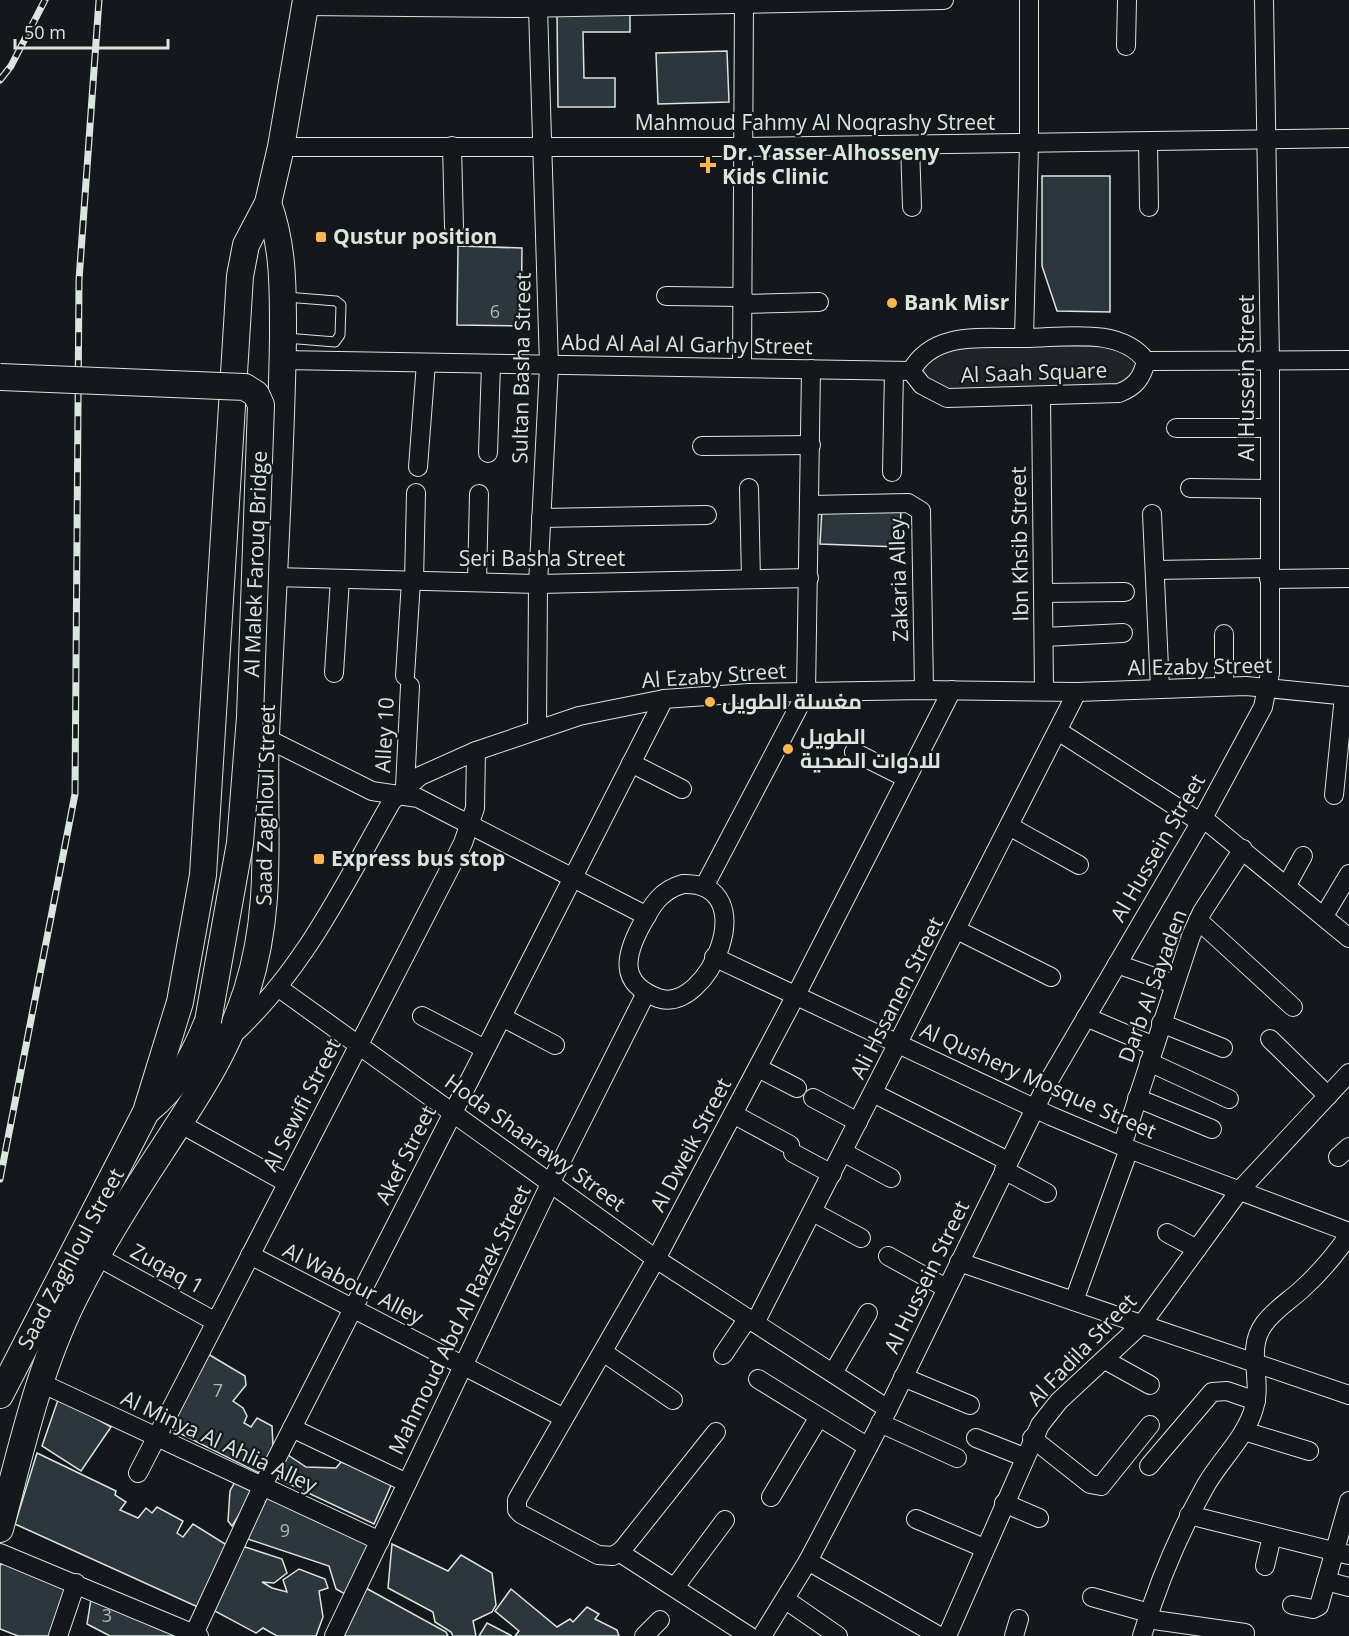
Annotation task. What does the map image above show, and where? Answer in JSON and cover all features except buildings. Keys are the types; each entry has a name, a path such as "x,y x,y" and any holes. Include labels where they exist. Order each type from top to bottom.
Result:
{"main road":[{"name":"Saad Zaghloul Street","path":"0,1395 44,1315 146,1112 172,1031 191,954 203,874 240,276 246,244 268,203 281,147 306,3"},
{"name":"Saad Zaghloul Street","path":"0,1529 39,1382 68,1311 96,1256 213,1072 230,1038 248,988 263,924 268,868 266,738 283,349 280,243 268,203"},
{"name":"Al Malek Farouq Bridge","path":"0,377 237,387 256,394 261,405 250,717 240,843 208,1022 193,1057 177,1083 146,1112"},
{"path":"172,1031 181,1050 193,1057 208,1055 230,1038"},
{"path":"0,1471 44,1315"}],"street":[{"path":"306,3 526,5 944,0"},
{"path":"1024,338 1029,144 1029,0"},
{"path":"1126,46 1127,0"},
{"name":"Al Hussein Street","path":"762,1636 808,1561 884,1416 1034,1108 1202,820 1263,707 1269,687 1270,489 1264,0"},
{"path":"742,368 744,1"},
{"name":"Sultan Basha Street","path":"526,5 543,146 549,366 538,584 537,729"},
{"name":"Mahmoud Fahmy Al Noqrashy Street","path":"281,147 745,147 1349,138"},
{"path":"1148,142 1149,207"},
{"path":"910,145 912,207"},
{"path":"452,146 454,227"},
{"path":"666,296 819,302"},
{"name":"Al Saah Square","path":"1024,338 1114,339 1132,347 1146,361 1138,381 1119,393 947,398 902,371 924,353 944,342 1024,338"},
{"name":"Abd Al Aal Al Garhy Street","path":"283,349 426,363 902,371"},
{"path":"1146,361 1349,360"},
{"path":"418,467 426,363"},
{"path":"488,453 491,365"},
{"path":"704,886 806,693 811,369"},
{"path":"892,472 902,371"},
{"name":"Ibn Khsib Street","path":"1041,396 1044,691"},
{"path":"1176,428 1270,428"},
{"path":"702,446 811,445"},
{"path":"749,488 751,579"},
{"path":"1190,488 1270,489"},
{"name":"Alley 10","path":"401,791 416,493"},
{"path":"477,582 480,494"},
{"name":"Zakaria Alley","path":"810,505 908,503 921,511 924,690"},
{"path":"1152,514 1160,689"},
{"path":"541,518 707,515"},
{"path":"1155,570 1349,578"},
{"name":"Seri Basha Street","path":"274,577 538,584 809,578"},
{"path":"334,673 340,579"},
{"path":"1043,593 1125,592"},
{"path":"1044,637 1123,633"},
{"path":"1224,634 1224,686"},
{"name":"Al Ezaby Street","path":"230,1038 279,988 306,952 401,791 420,776 476,751 537,729 620,706 664,699 749,693 924,690 1077,692 1224,686 1269,687 1347,696"},
{"name":"Al Dweik Street","path":"622,1550 613,1556 598,1555 520,1514 517,1509 517,1500 656,1259 796,995 952,690"},
{"name":"Ali Hssanen Street","path":"723,1355 751,1321 813,1212 1077,692"},
{"path":"1334,795 1347,696"},
{"name":"Akef Street","path":"196,1635 262,1486 664,699"},
{"path":"1058,731 1202,820 1243,849 1349,938"},
{"path":"266,738 372,791 401,791 418,798 646,916"},
{"name":"Al Sewifi Street","path":"138,1473 472,824 476,751"},
{"path":"854,752 906,778"},
{"path":"631,763 682,789"},
{"path":"1009,826 1079,865"},
{"name":"Darb Al Sayaden","path":"1074,1301 1125,1147 1137,1098 1174,984 1198,920 1243,849"},
{"path":"1287,885 1303,856"},
{"path":"1324,916 1349,874"},
{"path":"693,884 704,886 715,895 723,908 726,923 723,938 714,957 700,982 683,997 660,999 646,993 634,983 628,959 632,943 646,916 656,900 673,887 693,884"},
{"path":"1198,920 1293,1007"},
{"path":"957,930 1051,977"},
{"name":"Al Qushery Mosque Street","path":"714,957 1034,1108 1125,1147 1349,1234"},
{"path":"1117,964 1174,984"},
{"name":"Hoda Shaarawy Street","path":"279,988 656,1259 833,1373 884,1416 957,1458"},
{"name":"Mahmoud Abd Al Razek Street","path":"334,1636 551,1182 646,993"},
{"path":"422,1016 485,1049"},
{"path":"502,1017 555,1045"},
{"path":"1086,1017 1229,1099"},
{"path":"1161,1023 1223,1048"},
{"path":"1270,1039 1328,1096"},
{"path":"758,1068 797,1088"},
{"name":"Al Fadila Street","path":"947,1636 1032,1438 1059,1401 1142,1324 1240,1190 1349,1073"},
{"path":"873,1094 1006,1166 1047,1193"},
{"path":"813,1098 858,1122"},
{"path":"1137,1098 1212,1129"},
{"path":"733,1114 832,1174"},
{"path":"179,1123 287,1183"},
{"path":"843,1152 891,1178"},
{"path":"813,1212 861,1238"},
{"path":"1167,1233 1197,1249"},
{"path":"1146,1623 1172,1552 1189,1515 1214,1473 1244,1431 1256,1401 1257,1336 1264,1324 1320,1272 1349,1234"},
{"name":"Al Wabour Alley","path":"250,1255 564,1418"},
{"name":"Zuqaq 1","path":"96,1256 216,1322"},
{"path":"888,1256 946,1288"},
{"path":"959,1262 1349,1395"},
{"path":"833,1373 868,1314"},
{"path":"603,1352 673,1400"},
{"path":"1105,1360 1150,1385"},
{"path":"903,1377 970,1405"},
{"path":"758,1379 868,1447"},
{"name":"Al Minya Al Ahlia Alley","path":"39,1382 380,1541"},
{"path":"1149,1466 1212,1392 1227,1391 1256,1401"},
{"path":"771,1497 819,1417"},
{"path":"1032,1438 1090,1484 1101,1486 1150,1425"},
{"path":"292,1428 407,1483"},
{"path":"1244,1431 1309,1451"},
{"path":"716,1432 622,1550 625,1556 749,1636"},
{"path":"976,1438 1024,1457"},
{"path":"1292,1605 1317,1608 1326,1581 1342,1553 1349,1501"},
{"path":"1004,1503 1039,1518"},
{"path":"1189,1515 1342,1553"},
{"path":"916,1519 984,1548"},
{"path":"675,1587 725,1520"},
{"path":"1265,1566 1272,1536"},
{"path":"0,1553 196,1635"},
{"path":"808,1561 939,1636"},
{"path":"1326,1581 1349,1587"},
{"path":"58,1636 76,1583"},
{"path":"1092,1597 1146,1623 1245,1633"},
{"path":"786,1600 838,1636"},
{"path":"644,1636 660,1620"}],"lane":[{"path":"283,297 336,301 341,305 340,335 335,342 283,349"}],"shaded area":[{"path":"956,345 1117,346 1138,362 1135,374 1124,384 949,392 937,388 917,370 930,356"}],"railway":[{"path":"0,80 11,66 45,0"},
{"path":"0,1179 75,794 79,280 99,0"}],"place":[{"name":"Dr. Yasser Alhosseny Kids Clinic","path":"708,165"},
{"name":"Qustur position","path":"321,237"},
{"name":"Bank Misr","path":"892,303"},
{"name":"مغسلة الطويل","path":"710,702"},
{"name":"الطويل للادوات الصحية","path":"788,749"},
{"name":"Express bus stop","path":"319,859"}]}
